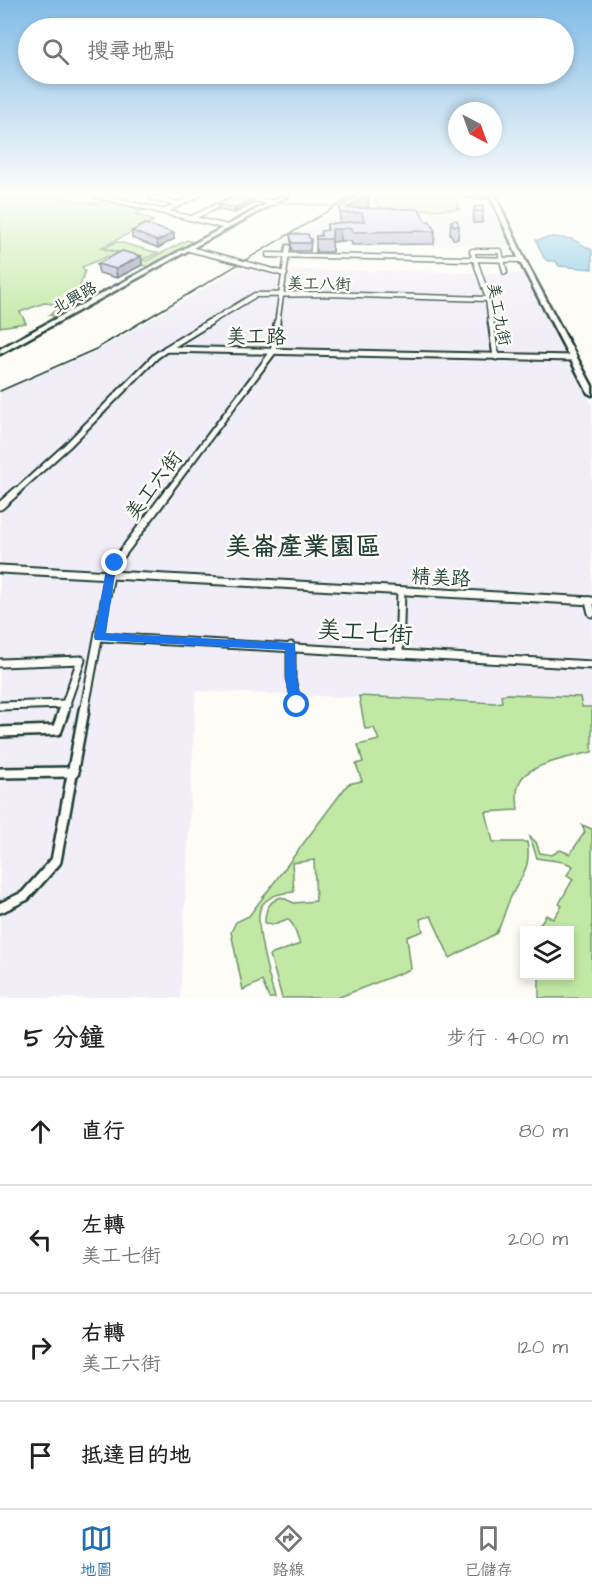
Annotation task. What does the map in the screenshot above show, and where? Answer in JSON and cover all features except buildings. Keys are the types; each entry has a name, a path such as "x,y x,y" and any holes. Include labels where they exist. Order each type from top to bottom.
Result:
{"street":[{"name":"北興路","path":"0,352 202,242"},
{"path":"513,242 592,393"},
{"name":"美工六街","path":"5,907 33,892 56,861 110,575 115,563 273,352 288,247"},
{"path":"189,249 285,274"},
{"name":"美工九街","path":"496,357 488,298 472,250 500,251 503,260"},
{"path":"268,255 522,260"},
{"path":"503,260 505,272"},
{"name":"美工八街","path":"166,349 246,298 255,295 488,298"},
{"path":"0,506 166,349"},
{"name":"美工路","path":"166,349 574,358"},
{"name":"精美路","path":"1,570 590,601"},
{"path":"399,654 401,591"},
{"path":"590,601 592,613"},
{"name":"美工七街","path":"100,637 291,646 592,665"},
{"path":"291,646 291,680 297,705"},
{"path":"0,663 81,660 57,730 0,732"},
{"path":"0,706 67,704"},
{"path":"0,773 74,772"}],"shaded area":[{"path":"283,242 512,242 514,246 279,244"},
{"name":"美崙產業園區","path":"243,266 279,274 290,274 291,270 527,273 528,280 592,404 592,707 196,691 180,998 0,998 0,392 102,348"}],"green space":[{"path":"0,242 113,242 100,248 146,261 184,242 194,242 149,267 108,256 82,267 85,271 78,292 68,298 81,304 57,317 49,315 65,305 44,303 20,312 26,323 0,327"},
{"path":"116,242 158,253 144,259 104,248"},
{"path":"501,695 580,697 582,707 592,707 592,752 554,761 527,773 518,786 518,810 486,812 493,842 527,842 528,851 524,872 495,934 450,958 431,916 420,919 423,931 407,937 411,969 337,998 282,998 270,955 300,944 293,925 288,919 274,924 265,923 267,910 273,901 281,897 294,903 316,901 314,860 292,863 294,892 271,897 261,907 259,914 263,951 275,998 269,998 262,981 243,990 231,932 236,922 249,916 348,784 362,781 356,764 363,762 358,745 379,740 374,728 365,729 359,696 496,703 502,702"},
{"path":"582,825 592,829 592,998 539,998 539,980 574,980 574,926 539,926 546,915 553,919 562,906 559,904 573,879 567,875 573,866 560,861 537,858 530,837 536,842 540,853 552,855 560,850 570,854 585,832"}],"water":[{"path":"537,242 577,242 592,250 592,269 559,266 556,261 548,261 544,258"}],"railway":[{"path":"0,391 96,349 277,242"}],"district":[{"name":"美崙產業園區","path":"303,546"}],"route":[{"path":"115,563 110,575 100,637 291,646 291,680 297,705"}]}
